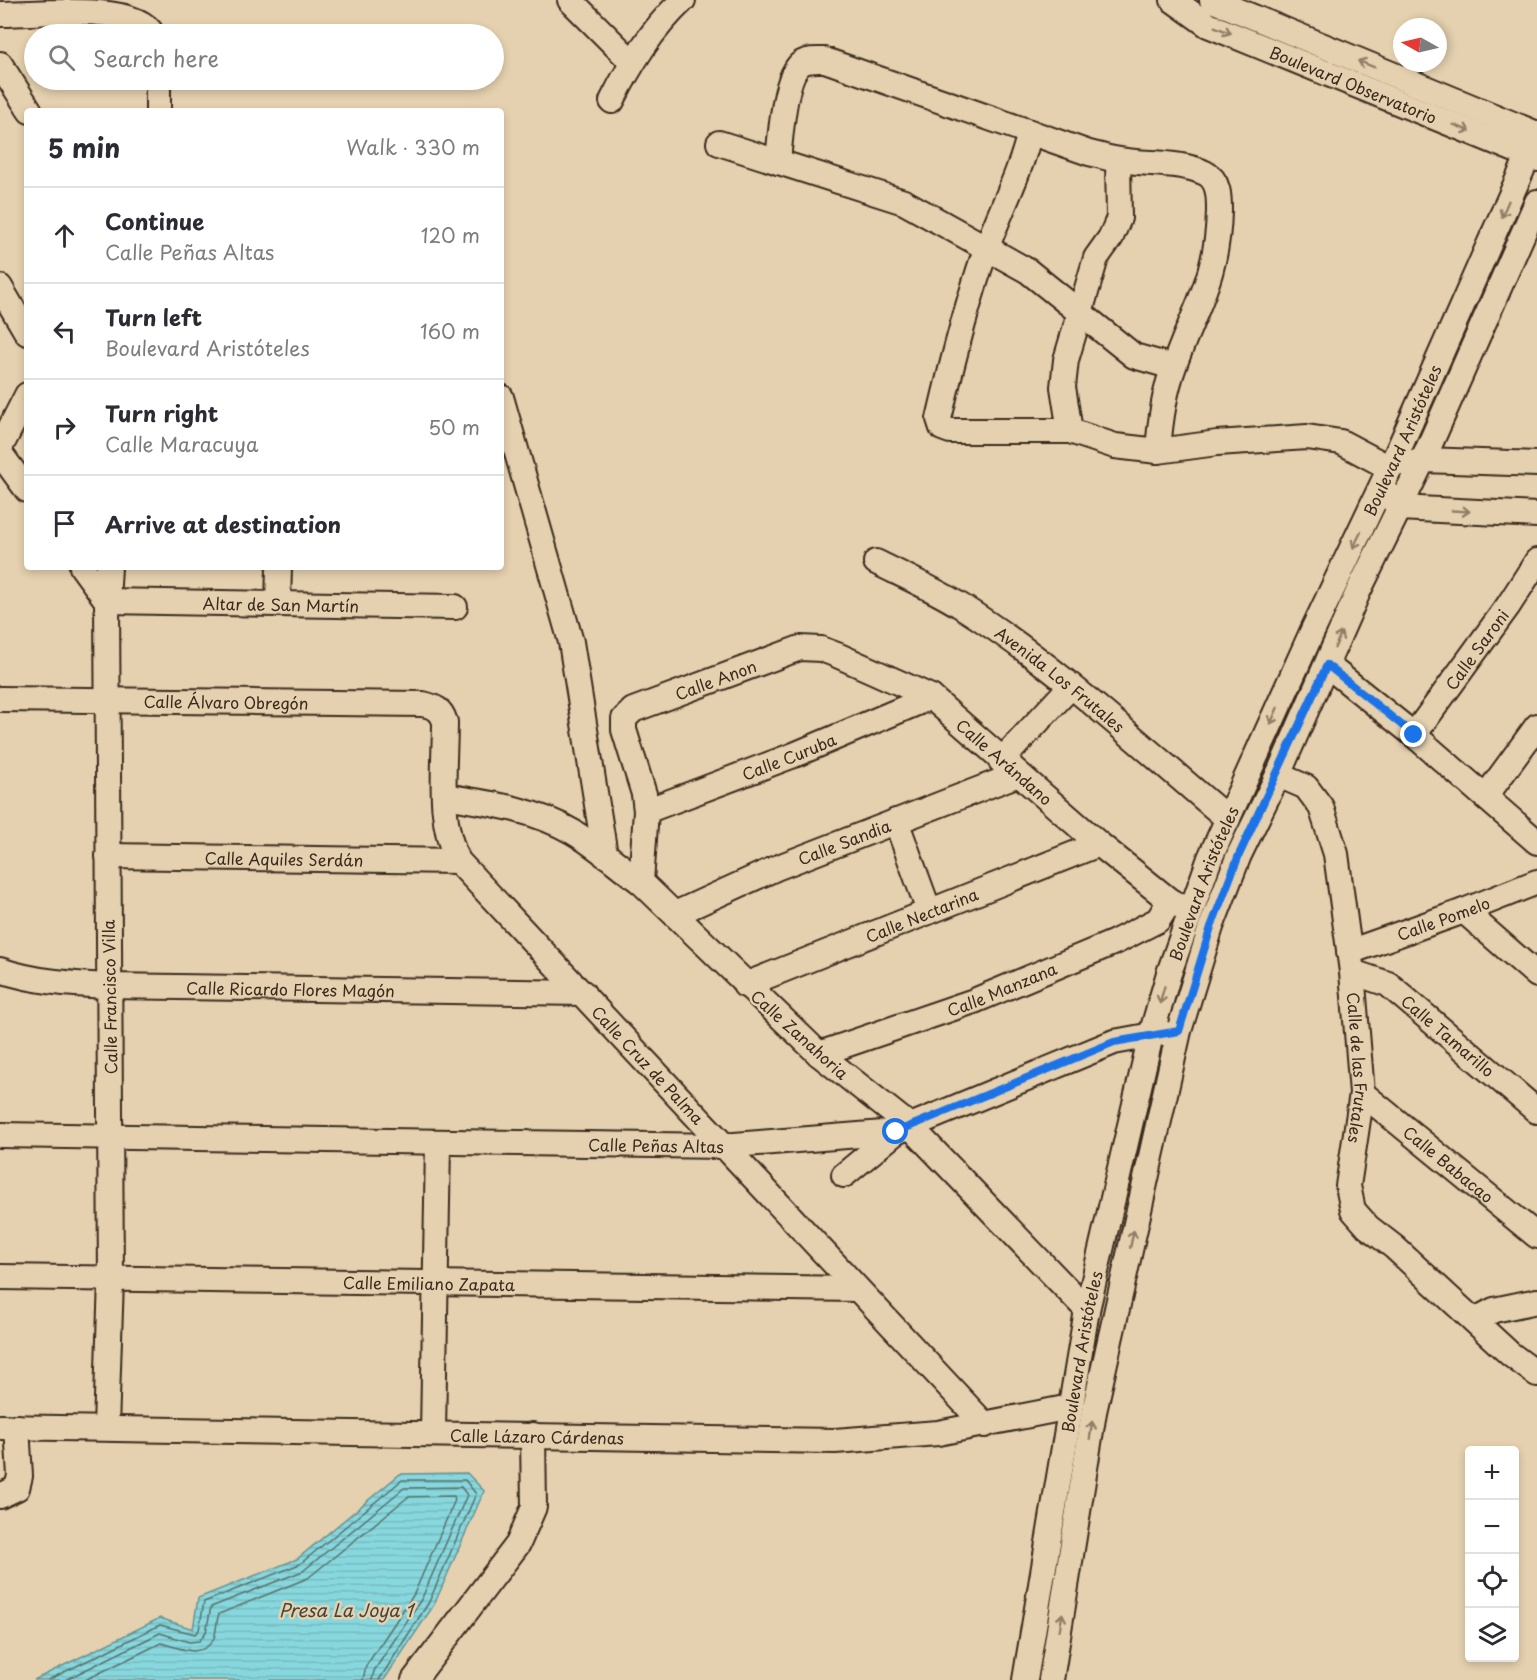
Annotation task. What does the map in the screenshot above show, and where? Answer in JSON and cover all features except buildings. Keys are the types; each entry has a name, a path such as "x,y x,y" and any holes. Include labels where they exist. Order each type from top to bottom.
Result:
{"street":[{"path":"570,0 632,62"},
{"path":"612,101 632,62 661,20 683,0"},
{"name":"Boulevard Observatorio","path":"1173,0 1208,24 1535,146"},
{"name":"Boulevard Observatorio","path":"1212,0 1535,146"},
{"path":"0,14 110,13 138,19 143,24"},
{"path":"778,162 789,86 794,72 801,64 810,60 825,60 1030,132 1118,160 1188,167 1208,174 1216,184 1219,197 1219,232 1214,262 1208,286 1173,367 1158,452"},
{"path":"0,64 28,108"},
{"path":"158,90 158,108"},
{"path":"1030,132 1022,166 986,250 951,365 939,419 942,428 950,432 1070,431 1115,446 1158,452 1217,443 1307,437 1341,442 1393,466 1403,468 1423,460 1537,464"},
{"path":"719,143 904,202 986,250 1028,271 1134,356 1173,367"},
{"name":"Boulevard Aristóteles","path":"1025,1680 1087,1310 1151,1035 1169,973 1180,906 1210,858 1311,632 1393,466 1535,146"},
{"path":"1070,431 1063,387 1066,360 1096,258 1111,237 1119,218 1118,160"},
{"name":"Boulevard Aristóteles","path":"1051,1680 1094,1412 1179,1031 1211,927 1239,855 1278,775 1359,590 1423,460 1537,202"},
{"path":"0,287 24,318"},
{"path":"0,448 18,406"},
{"path":"504,408 571,642 605,855"},
{"path":"0,453 24,486"},
{"path":"1393,466 1391,501 1399,508 1537,515"},
{"path":"1359,590 1370,587 1396,531 1405,520 1430,510"},
{"name":"Avenida Los Frutales","path":"876,562 959,605 1071,687 1228,819"},
{"path":"84,570 106,601"},
{"name":"Calle Francisco Villa","path":"106,1427 111,1280 106,601 109,570"},
{"path":"278,604 279,570"},
{"name":"Calle Saroni","path":"1414,735 1534,570"},
{"name":"Altar de San Martín","path":"106,601 455,607"},
{"name":"Calle Arándano","path":"801,648 822,649 931,697 1009,768 1099,844 1180,906"},
{"name":"Calle Anon","path":"646,812 642,786 624,730 624,719 633,710 801,648"},
{"path":"1327,665 1414,735 1537,842"},
{"path":"1009,768 1071,687"},
{"name":"Calle Curuba","path":"646,812 794,756 931,697"},
{"name":"Calle Álvaro Obregón","path":"0,699 423,704 435,707 442,713 445,722"},
{"name":"Calle Cruz de Palma","path":"445,722 444,796 449,837 458,861 584,993 722,1146 985,1425"},
{"path":"1486,796 1537,726"},
{"name":"Calle Sandia","path":"675,914 776,868 896,821 1009,768"},
{"name":"Calle de las Frutales","path":"1278,775 1306,787 1321,807 1336,854 1350,962 1362,1093 1348,1186 1353,1210 1359,1220 1394,1247 1510,1354 1537,1374"},
{"name":"Calle Zanahoria","path":"444,796 508,807 548,819 575,833 641,882 745,985 904,1129 1087,1310"},
{"path":"641,882 646,812"},
{"path":"896,821 929,911"},
{"name":"Calle Nectarina","path":"745,985 1099,844"},
{"name":"Calle Aquiles Serdán","path":"108,856 458,861"},
{"name":"Calle Pomelo","path":"1350,962 1464,911 1537,882"},
{"name":"Calle Manzana","path":"819,1054 974,1001 1115,942 1180,906"},
{"path":"1464,911 1537,975"},
{"name":"Calle Tamarillo","path":"1350,962 1388,984 1537,1111"},
{"name":"Calle Ricardo Flores Magón","path":"0,970 22,978 62,984 108,986 584,993"},
{"name":"Calle Peñas Altas","path":"0,1135 438,1144 722,1146 904,1129 1114,1042 1179,1031"},
{"name":"Calle Babacao","path":"1362,1093 1537,1236"},
{"path":"844,1175 904,1129"},
{"path":"433,1433 438,1144"},
{"name":"Calle Emiliano Zapata","path":"0,1277 436,1285 857,1289"},
{"path":"1475,1320 1494,1310 1537,1301"},
{"name":"Calle Lázaro Cárdenas","path":"8,1427 835,1441 894,1438 985,1425 1070,1407"},
{"path":"0,1496 17,1488 20,1476 8,1427"},
{"path":"414,1680 518,1544 534,1507 533,1435"}],"water":[{"name":"Presa La Joya 1","path":"467,1473 484,1491 434,1605 384,1680 34,1680 160,1618 193,1629 198,1598 297,1559 400,1474"}],"route":[{"path":"896,1132 1114,1042 1179,1031 1211,927 1239,855 1327,665 1414,735"}]}
